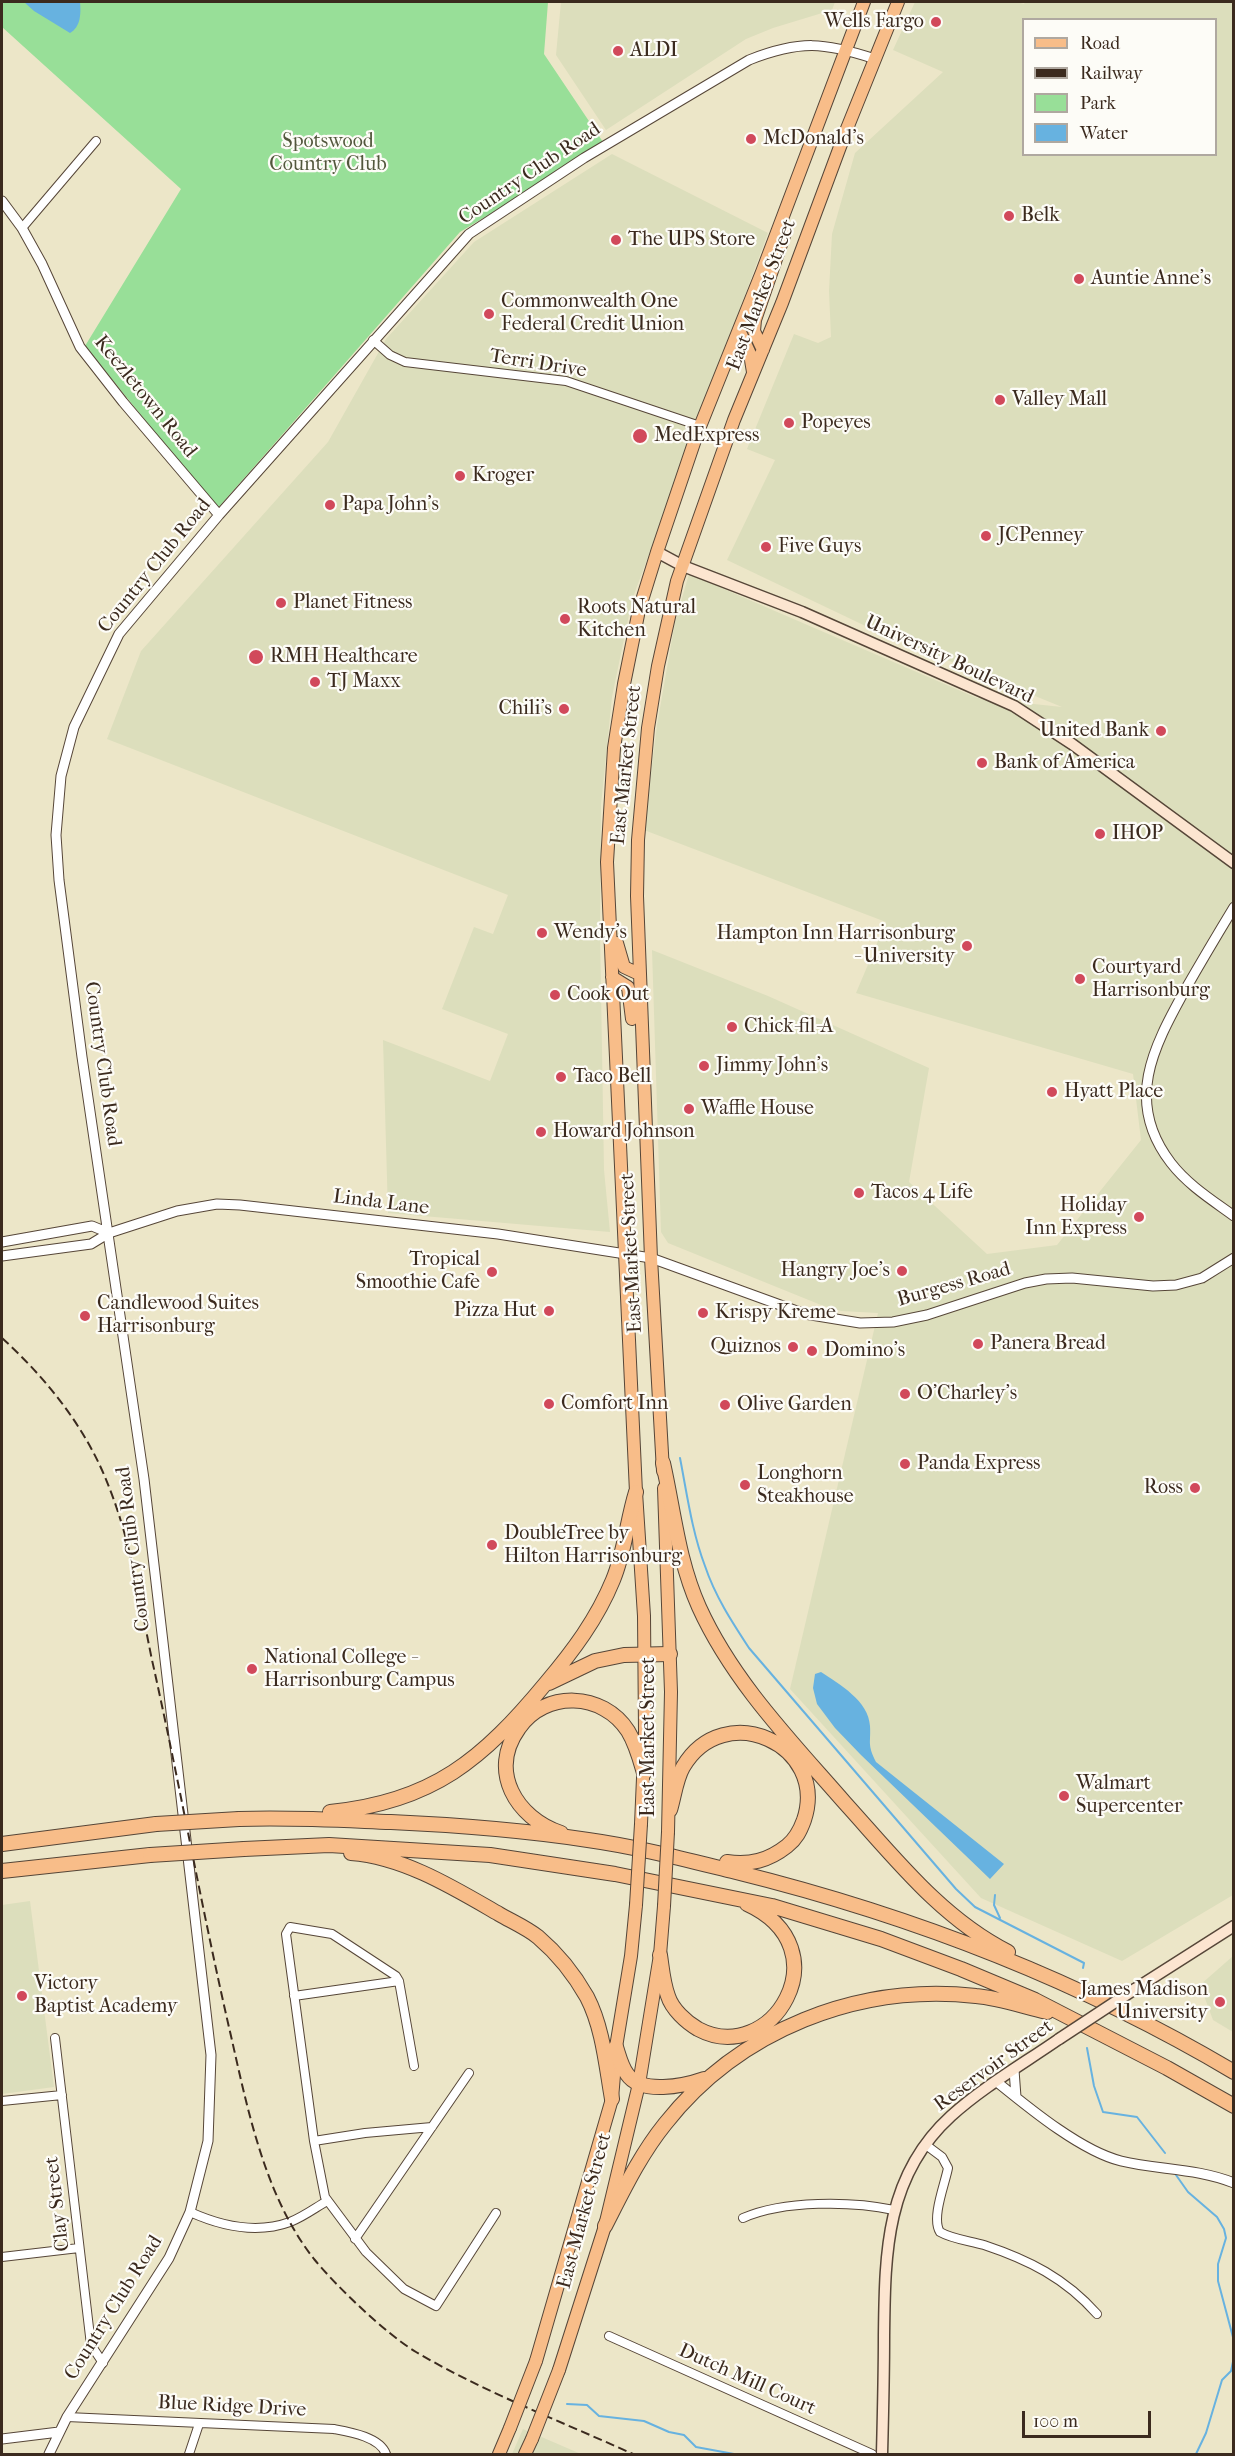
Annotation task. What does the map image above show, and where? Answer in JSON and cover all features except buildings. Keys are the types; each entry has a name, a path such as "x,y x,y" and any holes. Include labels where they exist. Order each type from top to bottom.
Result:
{"highway":[{"path":"663,1463 675,1535 694,1595 718,1643 753,1695 880,1843 932,1897 966,1926 991,1943 1052,1973 1076,1988"},
{"path":"2,1844 156,1824 357,1809 419,1791 456,1771 487,1747 544,1685 583,1636 604,1600 620,1559 636,1492"},
{"path":"544,1685 595,1661 645,1654 669,1654"},
{"path":"577,1839 534,1820 513,1798 507,1782 508,1755 519,1728 529,1718 554,1703 569,1700 588,1702 606,1708 628,1730 644,1773"},
{"path":"670,1810 682,1768 694,1751 710,1739 727,1733 748,1732 770,1738 788,1752 802,1770 808,1794 807,1811 800,1832 790,1844 774,1856 756,1862 742,1864 693,1861"},
{"path":"246,1819 316,1818 422,1824 577,1839 627,1846 786,1884 886,1914 986,1951 1076,1988 1141,2020 1233,2072"},
{"path":"2,1871 150,1855 329,1845 490,1855 591,1870 735,1898 815,1918 902,1947 1040,2002 1167,2068 1233,2106"},
{"path":"278,1848 364,1854 406,1867 455,1889 536,1935 565,1963 588,1999 601,2035 612,2099"},
{"path":"660,1955 668,1997 677,2012 690,2025 706,2033 725,2036 743,2034 760,2027 785,2002 794,1981 792,1951 786,1935 774,1921 753,1906 735,1898"},
{"path":"605,2226 642,2157 665,2123 707,2078 748,2049 792,2024 846,2004 895,1994 936,1993 978,1996 1064,2016"},
{"path":"616,2047 627,2074 639,2084 657,2087 686,2085 707,2078"}],"main road":[{"name":"East Market Street","path":"499,2454 537,2361 612,2099 616,2047 632,1956 636,1905 644,1773 645,1654 609,910 608,835 617,726 639,610 657,552 700,426 795,188 808,146 864,2"},
{"name":"East Market Street","path":"525,2454 559,2370 605,2226 639,2084 660,1955 664,1906 670,1810 669,1654 663,1463 641,1036 638,840 642,778 658,666 670,608 731,426 763,350 898,2"},
{"path":"763,350 754,331 755,320 780,251 795,188"},
{"path":"739,330 750,354 753,373"},
{"name":"University Boulevard","path":"657,552 683,566 802,612 1014,706 1072,744 1233,863"},
{"path":"609,910 620,961 624,967 639,974"},
{"path":"612,977 628,987 632,1023 641,1036"},
{"name":"Reservoir Street","path":"882,2454 885,2267 894,2210 908,2175 926,2145 951,2116 997,2082 1233,1926"}],"street":[{"name":"Country Club Road","path":"49,2454 67,2417 169,2258 190,2212 208,2141 211,2055 144,1479 82,1057 59,880 56,835 61,776 74,727 119,634 219,515 469,234 588,155 749,60 775,50 798,46 829,46 875,59"},
{"path":"22,228 96,141"},
{"name":"Keezletown Road","path":"2,201 22,228 42,264 67,323 80,347 116,394 219,515"},
{"name":"Terri Drive","path":"373,340 390,355 405,362 566,381 700,426"},
{"path":"1233,907 1160,1035 1149,1067 1147,1092 1152,1125 1168,1159 1188,1182 1233,1216"},
{"name":"Linda Lane","path":"2,1256 91,1244 109,1233 177,1211 229,1204 498,1234 651,1258"},
{"name":"Linda Lane","path":"2,1242 92,1226 109,1233"},
{"name":"Burgess Road","path":"651,1258 805,1314 844,1322 868,1323 892,1322 927,1315 1025,1283 1046,1279 1072,1278 1154,1286 1183,1284 1207,1275 1233,1258"},
{"path":"414,2066 399,1981 396,1976 332,1934 290,1927 286,1934 294,1995 314,2141 327,2201 355,2239 404,2289 436,2306 496,2213"},
{"path":"294,1995 399,1981"},
{"name":"Clay Street","path":"55,2038 91,2345 102,2362"},
{"path":"1014,2070 1016,2097"},
{"path":"355,2239 469,2073"},
{"path":"997,2082 1064,2132 1113,2159 1207,2173 1233,2182"},
{"path":"2,2101 62,2095"},
{"path":"314,2141 365,2133 432,2127"},
{"path":"926,2145 942,2157 948,2168 936,2223 940,2232 1019,2257 1041,2267 1070,2287 1097,2314"},
{"path":"190,2212 230,2226 262,2228 290,2222 327,2201"},
{"path":"743,2218 769,2210 836,2203 866,2204 894,2210"},
{"path":"2,2257 79,2248"},
{"name":"Dutch Mill Court","path":"609,2336 872,2454"},
{"name":"Blue Ridge Drive","path":"67,2417 334,2429 375,2442 383,2448 386,2454"},
{"path":"189,2454 200,2424"},
{"path":"2,2439 59,2432"}],"shaded area":[{"path":"561,2 835,2 832,10 746,39 606,130 556,55"},
{"path":"915,2 1017,2 1024,4 1025,2 1233,2 1233,1895 1122,1961 981,1898 790,1689 878,1313 841,1311 821,1305 668,1243 661,1232 652,950 768,996 929,1068 909,1182 987,1254 1057,1245 1141,1140 1133,1074 856,993 886,922 644,830 657,725 675,622 689,574 977,698 1062,707 876,631 727,560 775,460 747,449 794,334 818,343 831,337 829,291 832,234 855,153 943,72 893,50"},
{"path":"612,154 768,233 632,600 612,697 601,805 600,931 604,1170 610,1232 388,1213 383,1040 490,1081 508,1034 442,1009 474,927 493,934 508,895 107,739 141,651 328,442 386,339 474,242"},
{"name":"Victory Baptist Academy","path":"30,1901 54,2087 2,2094 2,1905"},
{"name":"James Madison University","path":"1233,1956 1233,2032 1213,2020 1200,1985"},
{"path":"523,2429 581,2454 512,2454"}],"green space":[{"name":"Spotswood Country Club","path":"2,2 548,2 544,54 605,145 460,232 217,509 85,346 181,189 2,27"}],"water":[{"path":"24,2 80,2 78,23 70,33 34,11"},
{"path":"821,1672 852,1694 864,1709 870,1726 870,1747 876,1762 1004,1864 990,1879 835,1728 817,1704 813,1688 815,1674"}],"waterway":[{"path":"680,1458 700,1553 719,1598 749,1648 956,1889 975,1907 1084,1963 1083,1968"},
{"path":"995,1895 994,1905 1000,1918"},
{"path":"1087,2048 1094,2086 1103,2112 1137,2117 1165,2153"},
{"path":"1176,2175 1188,2192 1217,2217 1224,2229 1226,2238 1218,2264 1218,2281 1234,2341"},
{"path":"1196,2454 1206,2433 1222,2380 1231,2371 1234,2357"},
{"path":"567,2404 587,2405 599,2416 644,2421 669,2432 684,2435 696,2447 734,2454"}],"railway":[{"path":"2,1338 35,1370 77,1425 100,1466 117,1508 134,1572 210,1942 244,2094 260,2152 283,2209 297,2235 314,2259 348,2296 376,2322 416,2352 495,2393 633,2454"}],"place":[{"name":"Wells Fargo","path":"936,22"},
{"name":"ALDI","path":"618,51"},
{"name":"McDonald's","path":"751,139"},
{"name":"Belk","path":"1009,216"},
{"name":"The UPS Store","path":"616,240"},
{"name":"Auntie Anne's","path":"1079,279"},
{"name":"Commonwealth One Federal Credit Union","path":"489,314"},
{"name":"Valley Mall","path":"1000,400"},
{"name":"Popeyes","path":"789,423"},
{"name":"MedExpress","path":"640,436"},
{"name":"Kroger","path":"460,476"},
{"name":"Papa John's","path":"330,505"},
{"name":"JCPenney","path":"986,536"},
{"name":"Five Guys","path":"766,547"},
{"name":"Planet Fitness","path":"281,603"},
{"name":"Roots Natural Kitchen","path":"565,619"},
{"name":"RMH Healthcare","path":"256,657"},
{"name":"TJ Maxx","path":"315,682"},
{"name":"Chili's","path":"564,709"},
{"name":"United Bank","path":"1161,731"},
{"name":"Bank of America","path":"982,763"},
{"name":"IHOP","path":"1100,834"},
{"name":"Wendy's","path":"542,933"},
{"name":"Hampton Inn Harrisonburg - University","path":"967,946"},
{"name":"Courtyard Harrisonburg","path":"1080,979"},
{"name":"Cook Out","path":"555,995"},
{"name":"Chick-fil-A","path":"732,1027"},
{"name":"Jimmy John's","path":"704,1066"},
{"name":"Taco Bell","path":"561,1077"},
{"name":"Hyatt Place","path":"1052,1092"},
{"name":"Waffle House","path":"689,1109"},
{"name":"Howard Johnson","path":"541,1132"},
{"name":"Tacos 4 Life","path":"859,1193"},
{"name":"Holiday Inn Express","path":"1139,1217"},
{"name":"Hangry Joe's","path":"902,1271"},
{"name":"Tropical Smoothie Cafe","path":"492,1272"},
{"name":"Pizza Hut","path":"549,1311"},
{"name":"Krispy Kreme","path":"703,1313"},
{"name":"Candlewood Suites Harrisonburg","path":"85,1316"},
{"name":"Panera Bread","path":"978,1344"},
{"name":"Quiznos","path":"793,1347"},
{"name":"Domino's","path":"812,1351"},
{"name":"O'Charley's","path":"905,1394"},
{"name":"Comfort Inn","path":"549,1404"},
{"name":"Olive Garden","path":"725,1405"},
{"name":"Panda Express","path":"905,1464"},
{"name":"Longhorn Steakhouse","path":"745,1485"},
{"name":"Ross","path":"1195,1488"},
{"name":"DoubleTree by Hilton Harrisonburg","path":"492,1545"},
{"name":"National College - Harrisonburg Campus","path":"252,1669"},
{"name":"Walmart Supercenter","path":"1064,1796"},
{"name":"Victory Baptist Academy","path":"22,1996"},
{"name":"James Madison University","path":"1220,2002"}]}
